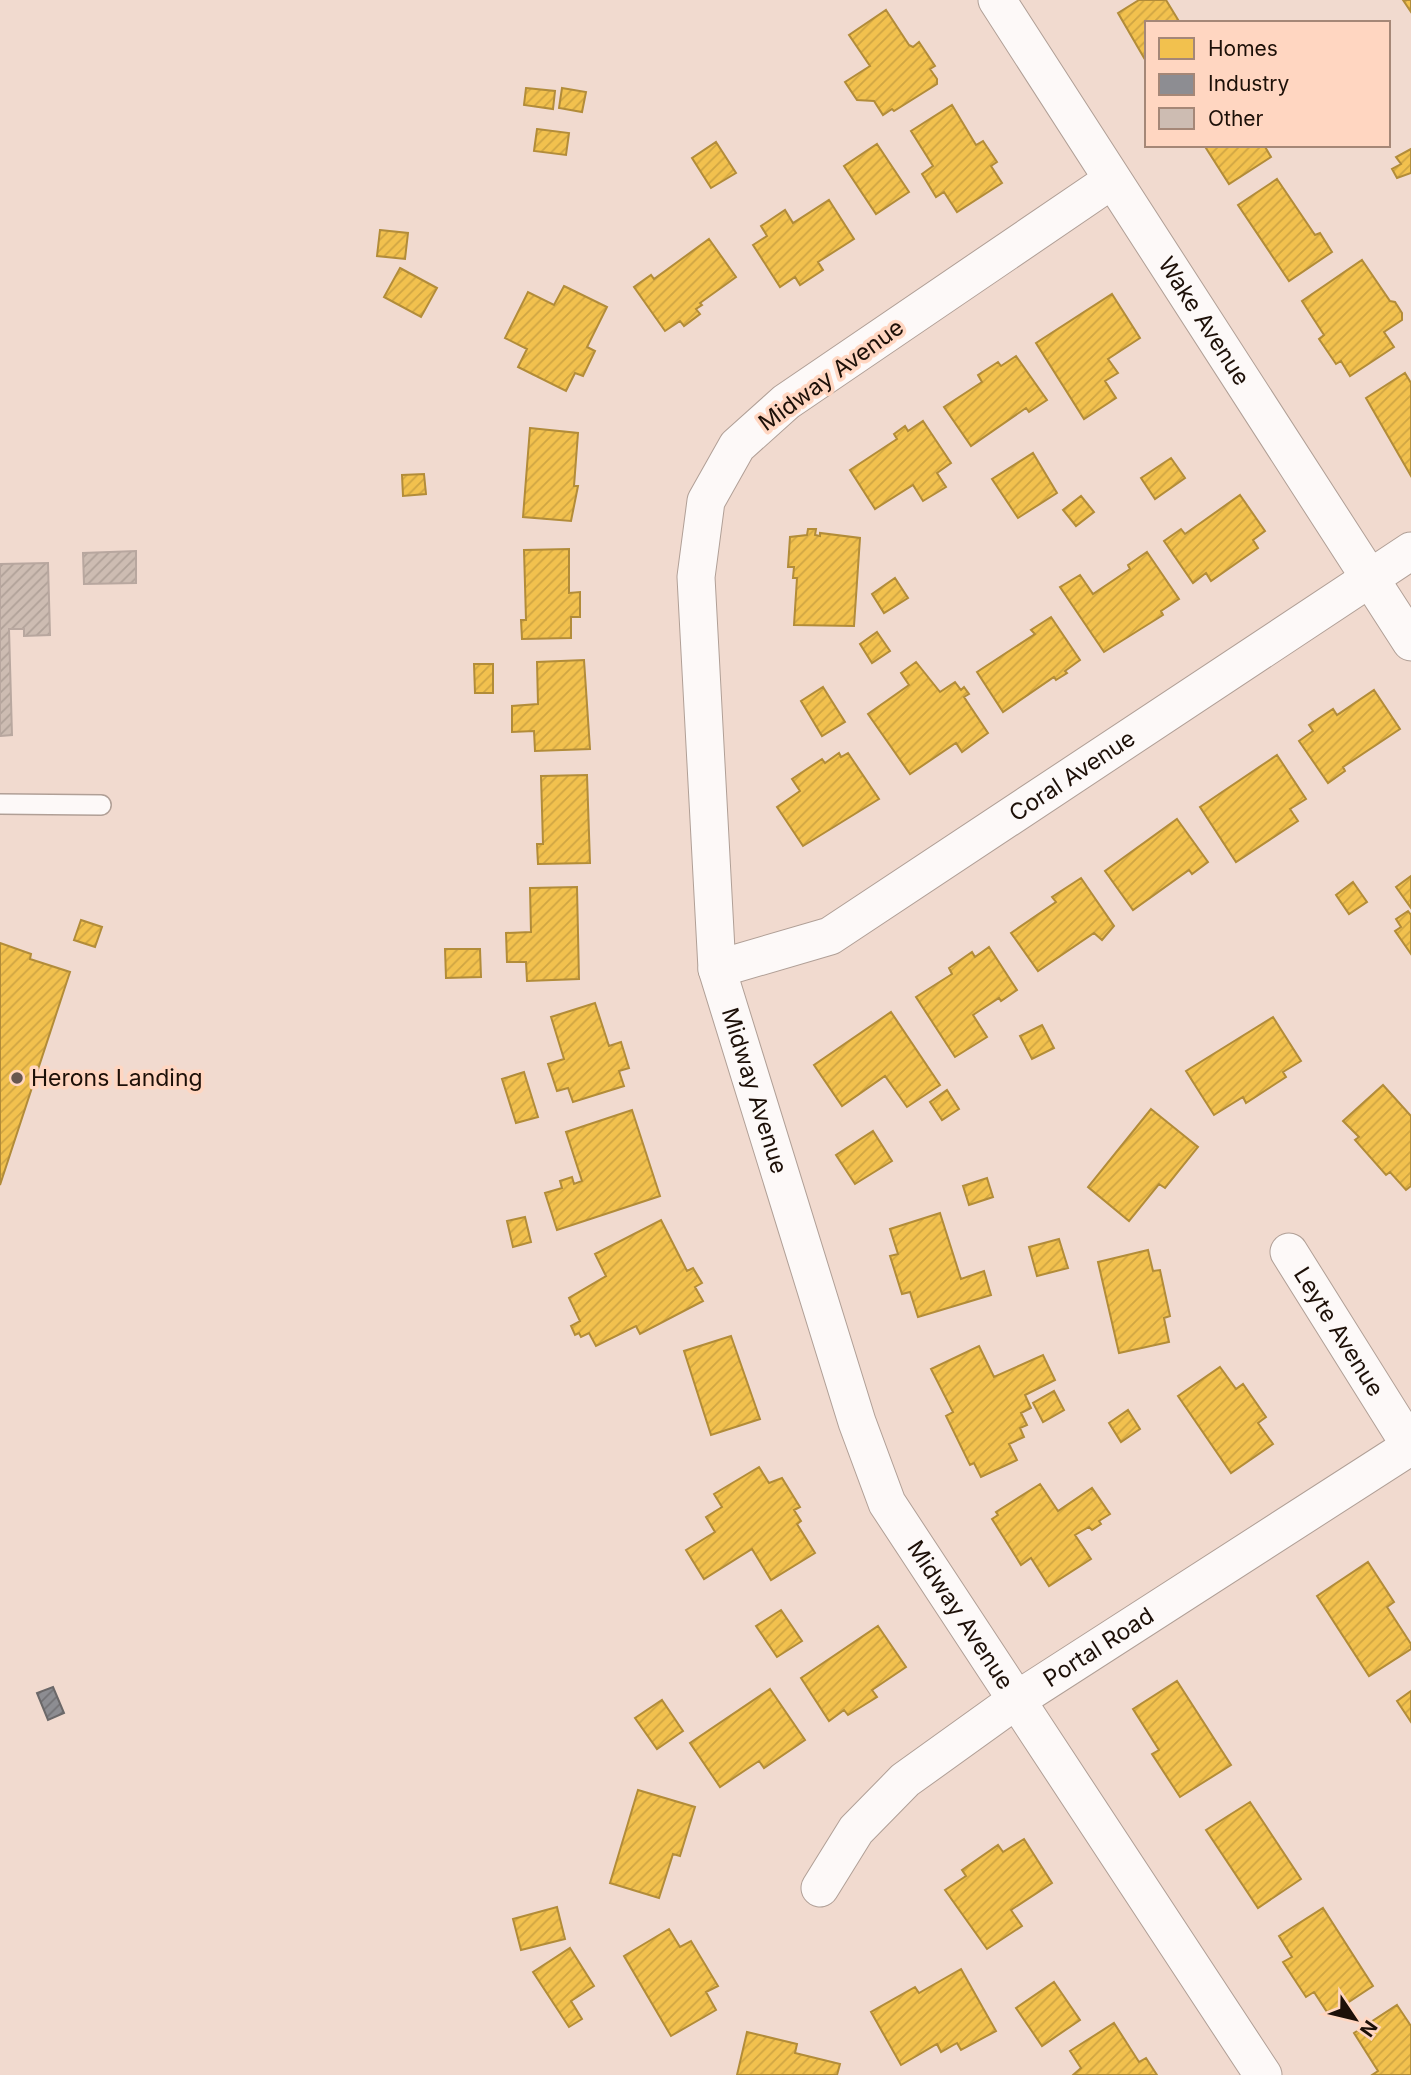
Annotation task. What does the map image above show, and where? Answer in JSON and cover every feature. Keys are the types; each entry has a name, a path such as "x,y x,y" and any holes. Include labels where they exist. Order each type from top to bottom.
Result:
{"street":[{"name":"Wake Avenue","path":"997,0 1411,642"},
{"name":"Midway Avenue","path":"1112,180 786,402 737,446 706,501 696,577 717,969 857,1422 887,1503 1263,2075"},
{"name":"Coral Avenue","path":"717,969 830,936 1411,551"},
{"name":"Leyte Avenue","path":"1289,1252 1411,1447"},
{"name":"Portal Road","path":"820,1888 856,1830 905,1780 1015,1701 1411,1447"}],"lane":[{"path":"0,804 101,805"}],"building: Homes":[{"path":"1139,0 1166,0 1179,21 1145,21 1145,60 1118,13"},
{"path":"1403,0 1411,0 1411,12"},
{"path":"886,10 909,45 913,47 919,42 935,66 930,69 937,79 937,84 883,115 874,101 857,100 845,82 870,66 849,35"},
{"path":"526,88 555,91 553,109 524,105"},
{"path":"562,88 586,92 582,112 559,108"},
{"path":"952,105 976,145 983,141 997,162 991,166 1002,183 957,212 944,192 936,197 922,174 933,166 911,131"},
{"path":"537,129 569,133 566,155 534,151"},
{"path":"716,142 736,173 711,188 692,158"},
{"path":"877,144 909,192 876,214 844,166"},
{"path":"1205,147 1265,147 1271,157 1229,184"},
{"path":"1411,149 1411,173 1397,178 1392,169 1401,164 1396,157"},
{"path":"1277,179 1315,235 1320,233 1332,252 1289,281 1238,205"},
{"path":"829,200 854,239 818,262 823,270 800,285 795,277 780,287 753,245 767,236 761,226 785,210 793,223"},
{"path":"380,230 408,233 405,259 377,256"},
{"path":"709,239 736,277 700,303 702,305 696,309 700,314 684,326 680,321 665,331 634,287 651,275 654,279"},
{"path":"1362,260 1390,301 1395,302 1402,313 1402,320 1384,332 1394,347 1350,376 1341,361 1336,364 1319,339 1324,335 1302,301"},
{"path":"400,268 437,288 421,317 384,297"},
{"path":"564,286 607,307 587,347 595,351 583,376 575,373 566,391 518,367 527,349 505,338 528,292 554,305"},
{"path":"1112,294 1140,338 1108,359 1118,373 1105,381 1116,398 1084,419 1036,343"},
{"path":"1016,356 1047,400 1029,412 1026,408 971,446 944,407 982,382 978,375 998,362 1001,366"},
{"path":"1405,373 1411,383 1411,476 1366,398"},
{"path":"923,421 951,463 937,473 946,487 923,501 913,485 875,509 850,470 897,439 894,434 905,426 908,431"},
{"path":"530,428 578,433 574,486 578,486 571,521 523,517"},
{"path":"1033,453 1057,493 1018,518 992,479"},
{"path":"1171,458 1185,478 1155,499 1141,478"},
{"path":"424,474 426,494 403,496 402,475"},
{"path":"1240,495 1265,531 1253,540 1258,548 1211,581 1206,573 1193,583 1164,541 1181,529 1185,534"},
{"path":"1081,496 1094,512 1076,526 1063,510"},
{"path":"808,529 816,529 815,535 820,536 820,533 860,538 854,626 794,625 797,578 793,578 794,567 788,567 790,537 807,535"},
{"path":"569,549 569,593 580,592 580,617 571,617 571,638 522,639 521,620 526,620 524,550"},
{"path":"1147,552 1179,599 1161,611 1163,615 1104,652 1060,587 1080,575 1093,594 1130,569 1128,565"},
{"path":"895,578 908,598 884,613 872,594"},
{"path":"1051,617 1080,660 1065,671 1067,673 1056,680 1054,677 1003,712 977,672 1035,634 1031,630"},
{"path":"877,632 890,651 872,663 860,644"},
{"path":"584,660 590,749 535,751 534,731 512,732 512,706 538,704 537,662"},
{"path":"916,662 940,692 955,682 961,690 964,687 969,694 964,697 988,733 962,752 956,743 910,774 868,714 909,685 901,673"},
{"path":"474,664 493,664 493,693 475,693"},
{"path":"823,687 845,722 822,736 801,701"},
{"path":"1374,690 1400,729 1343,767 1345,771 1328,783 1299,741 1313,731 1309,725 1333,709 1337,715"},
{"path":"839,753 841,757 848,753 879,799 803,846 777,807 800,791 792,779 822,759 825,763"},
{"path":"1277,755 1306,799 1290,809 1298,821 1236,862 1200,807"},
{"path":"587,775 590,863 538,864 537,844 543,844 541,776"},
{"path":"1177,819 1208,862 1192,874 1189,870 1133,910 1105,871"},
{"path":"1411,876 1411,908 1396,887"},
{"path":"1081,878 1114,926 1102,940 1094,933 1038,971 1011,933 1056,902 1052,897"},
{"path":"1353,882 1367,902 1349,914 1336,895"},
{"path":"577,887 579,979 527,981 526,962 507,962 506,933 531,932 530,888"},
{"path":"1408,911 1411,915 1411,954 1395,931 1401,927 1396,919"},
{"path":"81,920 102,927 95,947 74,940"},
{"name":"Herons Landing","path":"0,943 31,954 30,959 70,972 0,1185"},
{"path":"989,947 1017,990 973,1015 987,1037 955,1057 916,997 952,974 949,968 972,952 975,957"},
{"path":"445,949 480,949 481,977 446,978"},
{"path":"595,1003 609,1046 621,1042 629,1068 619,1071 624,1086 573,1102 568,1088 557,1091 548,1064 564,1059 551,1017"},
{"path":"891,1012 940,1085 907,1107 885,1076 842,1106 814,1065"},
{"path":"1273,1017 1301,1061 1283,1072 1286,1077 1246,1103 1243,1097 1214,1115 1186,1071"},
{"path":"1042,1025 1054,1048 1032,1059 1020,1036"},
{"path":"524,1072 538,1117 516,1123 502,1079"},
{"path":"1383,1085 1411,1116 1411,1186 1406,1190 1390,1172 1386,1175 1355,1140 1359,1137 1343,1121"},
{"path":"947,1090 959,1109 942,1120 930,1102"},
{"path":"1151,1109 1198,1147 1165,1188 1159,1184 1129,1221 1088,1187"},
{"path":"632,1110 660,1196 557,1230 545,1193 562,1188 560,1181 572,1177 574,1184 582,1181 566,1132"},
{"path":"873,1131 892,1161 855,1184 836,1155"},
{"path":"987,1178 993,1197 969,1205 963,1186"},
{"path":"940,1213 961,1279 984,1271 991,1295 918,1317 910,1292 902,1294 890,1256 898,1254 890,1229"},
{"path":"525,1217 531,1242 513,1247 507,1221"},
{"path":"661,1220 687,1271 693,1268 702,1283 695,1287 703,1301 640,1334 636,1326 596,1346 589,1333 581,1337 579,1333 575,1335 571,1326 580,1321 569,1298 606,1276 595,1254"},
{"path":"1059,1239 1068,1268 1037,1276 1029,1247"},
{"path":"1148,1250 1153,1271 1160,1270 1170,1316 1164,1318 1169,1342 1119,1353 1098,1262"},
{"path":"731,1336 760,1419 711,1435 684,1351"},
{"path":"979,1346 994,1377 1043,1355 1055,1380 1025,1395 1031,1408 1021,1413 1027,1425 1020,1428 1024,1437 1009,1444 1017,1460 981,1477 974,1463 970,1465 946,1416 953,1412 931,1369"},
{"path":"1220,1367 1236,1389 1243,1384 1266,1417 1258,1423 1273,1444 1231,1473 1178,1396"},
{"path":"1054,1391 1064,1410 1043,1422 1033,1403"},
{"path":"1128,1410 1140,1429 1121,1442 1109,1423"},
{"path":"759,1467 769,1483 782,1478 800,1507 794,1510 801,1521 797,1524 815,1553 771,1580 752,1549 704,1579 686,1550 715,1532 706,1517 722,1507 714,1494"},
{"path":"1040,1484 1058,1511 1092,1488 1110,1514 1092,1530 1089,1527 1075,1535 1091,1559 1049,1586 1031,1558 1021,1565 992,1519 998,1515 996,1512"},
{"path":"1368,1562 1394,1602 1387,1607 1411,1644 1411,1649 1369,1676 1317,1596"},
{"path":"781,1610 802,1641 777,1657 756,1626"},
{"path":"878,1626 906,1667 872,1690 877,1697 848,1715 844,1710 829,1721 801,1678"},
{"path":"1177,1681 1231,1765 1180,1797 1152,1754 1159,1750 1133,1709"},
{"path":"770,1689 805,1740 764,1768 759,1761 720,1787 690,1743"},
{"path":"1411,1691 1411,1722 1397,1701"},
{"path":"662,1700 683,1731 657,1749 635,1718"},
{"path":"638,1790 695,1807 680,1856 673,1854 659,1898 610,1883"},
{"path":"1250,1802 1301,1879 1258,1908 1206,1830"},
{"path":"1024,1839 1052,1883 1011,1910 1022,1926 987,1949 945,1890 966,1876 962,1870 998,1845 1003,1852"},
{"path":"557,1907 565,1939 521,1950 513,1919"},
{"path":"1323,1908 1373,1986 1329,2015 1314,1992 1306,1997 1283,1962 1292,1957 1279,1936"},
{"path":"669,1929 680,1947 691,1941 718,1986 706,1992 716,2010 671,2036 624,1956"},
{"path":"570,1948 594,1986 571,2001 582,2019 569,2027 533,1972"},
{"path":"961,1969 996,2031 961,2050 957,2043 941,2052 937,2044 901,2065 871,2012 915,1987 919,1993"},
{"path":"1054,1982 1080,2020 1042,2046 1016,2008"},
{"path":"1397,2005 1411,2026 1411,2075 1372,2075 1378,2071 1354,2033"},
{"path":"1114,2023 1139,2062 1146,2058 1157,2075 1073,2075 1081,2068 1070,2051"},
{"path":"747,2032 797,2044 795,2053 840,2064 837,2075 737,2075"}],"building: Industry":[{"path":"53,1687 64,1713 48,1720 37,1693"}],"building: Other":[{"path":"136,551 136,583 84,584 83,553"},
{"path":"48,563 50,635 24,636 24,629 9,629 12,735 0,736 0,564"}],"place":[{"name":"Herons Landing","path":"17,1078"}]}
